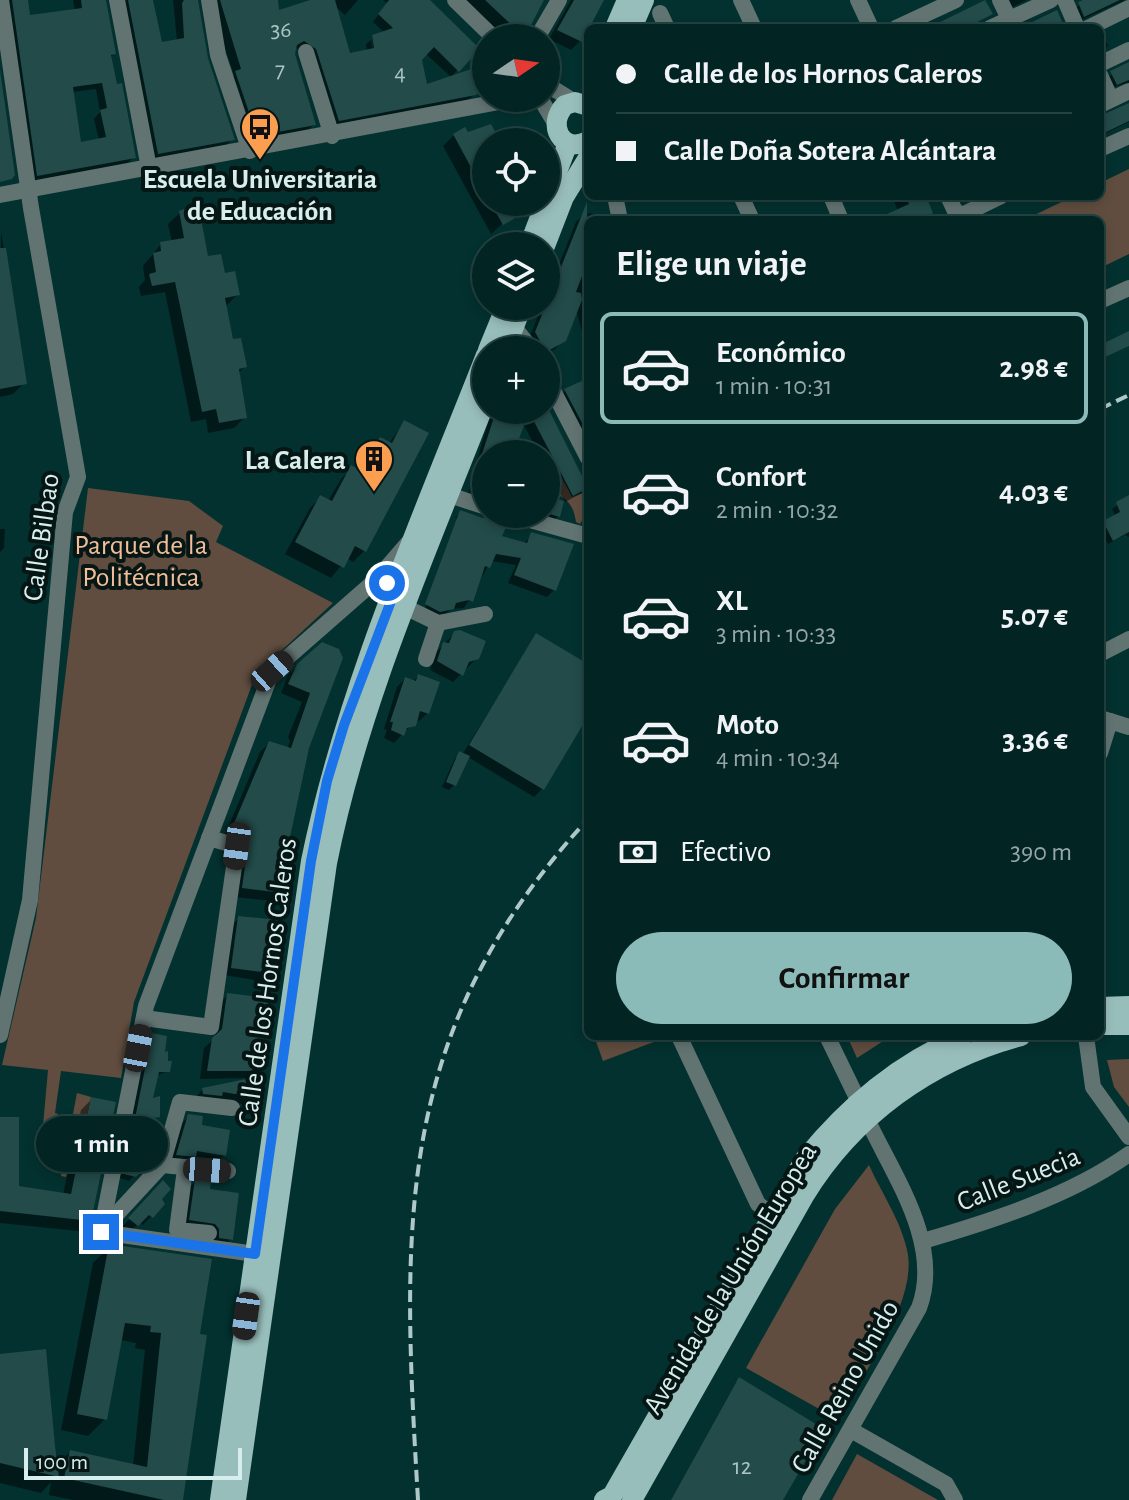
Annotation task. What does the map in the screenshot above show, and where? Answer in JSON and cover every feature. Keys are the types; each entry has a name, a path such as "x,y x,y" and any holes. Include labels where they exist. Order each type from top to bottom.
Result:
{"main road":[{"path":"617,24 627,0"},
{"path":"639,24 657,14"},
{"path":"536,232 578,142 556,131 555,123 565,105 583,99"},
{"path":"550,232 564,197 584,164"},
{"path":"510,336 517,320"},
{"name":"Calle de los Hornos Caleros","path":"236,1500 327,863 342,785 398,591 472,392"},
{"name":"Calle de los Hornos Caleros","path":"220,1500 311,861 327,781 344,725 398,591 449,495 477,424"},
{"path":"1104,1007 1129,1006"},
{"path":"1104,1025 1129,1025"},
{"name":"Avenida de la Unión Europea","path":"604,1500 612,1496 805,1159 862,1110 904,1066 954,1040"},
{"name":"Avenida de la Unión Europea","path":"632,1500 811,1183 862,1110 891,1099 947,1064 1010,1040"}],"street":[{"name":"Calle Bilbao","path":"0,1035 30,900 65,512 78,477 29,190 1,0"},
{"path":"117,0 149,168"},
{"path":"209,0 218,55 250,151"},
{"path":"455,0 480,24"},
{"path":"545,24 559,0"},
{"path":"741,0 752,24"},
{"path":"858,0 869,24"},
{"path":"905,24 956,0"},
{"path":"1000,0 1011,24 1051,0"},
{"path":"1065,0 1075,24"},
{"path":"1096,24 1129,8"},
{"path":"1104,62 1129,50"},
{"path":"306,52 332,136"},
{"path":"1106,102 1129,91"},
{"path":"560,94 583,99"},
{"path":"0,195 332,136 472,107"},
{"path":"552,112 555,123"},
{"path":"1104,147 1129,136"},
{"path":"961,216 993,200"},
{"path":"1104,299 1129,288"},
{"path":"514,327 521,336"},
{"path":"560,404 584,450"},
{"path":"449,495 472,502"},
{"path":"559,528 584,535"},
{"path":"101,1232 144,1018 272,671 398,591 438,623 485,614"},
{"path":"426,659 438,623"},
{"path":"1104,652 1129,639"},
{"path":"1105,719 1129,727"},
{"path":"144,1018 211,1027 237,846 209,838"},
{"path":"681,1040 758,1204 772,1215"},
{"name":"Calle Reino Unido","path":"810,1500 923,1296 927,1270 923,1241 829,1040"},
{"path":"1087,1040 1093,1087 1129,1137"},
{"path":"101,1232 162,1165 180,1102 232,1108"},
{"name":"Calle Suecia","path":"923,1241 984,1222 1056,1192 1096,1175 1129,1154"},
{"path":"162,1165 228,1171"},
{"path":"185,1169 177,1230 209,1233"},
{"path":"101,1232 255,1254"},
{"path":"851,1430 946,1484 955,1500"}],"green space":[{"path":"1129,169 1129,254 1104,266 1104,216 1032,216 1066,200 1104,200 1104,181"},
{"path":"560,475 572,497 584,492 584,518 580,524 576,522 568,502 560,495"},
{"name":"Parque de la Politécnica","path":"88,488 189,501 223,526 216,542 333,603 256,674 134,1002 121,1078 61,1071 55,1113 58,1114 48,1160 40,1159 48,1070 2,1065 36,918"},
{"path":"595,1040 659,1040 603,1061"},
{"path":"849,1040 885,1040 857,1058"},
{"path":"1129,1059 1129,1107 1114,1087 1107,1060"},
{"path":"77,1093 91,1097 82,1141 74,1138 66,1177 61,1176"},
{"path":"869,1165 900,1228 907,1250 908,1270 905,1292 897,1314 837,1419 746,1368 835,1209"},
{"path":"857,1454 938,1500 832,1500"}],"building":[{"path":"12,0 28,0 30,15 82,8 81,0 106,0 116,54 111,55 117,84 122,83 136,158 37,176","holes":["102,83 107,108 100,110 106,137 81,142 73,87"]},
{"path":"128,0 153,0 162,42 184,38 182,3 184,0 198,0 208,58 235,140 158,154"},
{"path":"220,0 278,0 279,10 310,0 335,0 350,53 374,48 372,35 393,28 378,14 389,0 430,0 472,41 472,58 459,72 434,47 422,60 427,84 472,69 472,96 339,121 316,49 304,41 297,45 295,54 316,125 261,135 256,133 235,71 241,69"},
{"path":"485,0 544,0 532,24 510,24"},
{"path":"574,0 604,0 591,24 584,24 582,42 560,31 560,25"},
{"path":"985,0 993,14 973,24 936,24"},
{"path":"1120,0 1084,17 1078,2"},
{"path":"1057,10 1063,24 1028,24"},
{"path":"1129,62 1129,80 1117,85 1110,71"},
{"path":"0,70 15,175 0,182"},
{"path":"1129,103 1129,121 1104,133 1104,114"},
{"path":"465,127 468,132 472,131 472,169 453,134"},
{"path":"908,200 928,200 933,213 927,216 883,216 909,204"},
{"path":"587,202 584,271 576,292 581,293 582,300 566,341 560,344 560,336 537,336 535,332 540,320 560,320 560,270"},
{"path":"198,203 208,256 221,254 225,273 235,271 240,295 225,298 233,339 241,338 247,367 239,369 247,418 219,423 216,409 202,412 175,282 152,286 149,274 156,272 153,253 161,251 160,242 184,238 179,211"},
{"path":"498,216 515,216 514,219 503,225"},
{"path":"0,248 6,248 27,384 0,389"},
{"path":"1129,331 1129,346 1105,357 1104,343"},
{"path":"584,380 584,426 564,389"},
{"name":"La Calera","path":"404,420 429,433 366,552 355,546 344,568 295,542 320,495 332,501 351,465 362,471 380,437 392,443"},
{"path":"492,424 525,424 518,440 487,440"},
{"path":"535,424 556,424 584,477 584,490 573,496 560,471 560,440 544,440"},
{"path":"1129,495 1129,532 1113,541 1104,520 1120,512 1116,502"},
{"path":"460,510 472,514 472,528 506,528 502,536 527,543 531,532 574,544 556,591 514,575 521,558 496,554 490,568 485,566 473,602 456,603 454,609 440,612 425,604"},
{"path":"460,630 486,641 479,659 469,662 463,676 437,661 443,642 449,643 454,631"},
{"path":"536,633 584,662 584,723 544,790 469,745"},
{"path":"322,642 339,649 343,658 309,748 289,842 283,893 242,888 248,843 241,836 242,831 232,828 269,741 291,748 310,693 288,684 297,664"},
{"path":"418,674 440,682 429,714 420,711 416,726 407,728 404,736 391,730 393,722 390,722 405,677 416,681"},
{"path":"459,751 470,756 456,786 446,782"},
{"path":"238,916 278,920 271,973 231,968"},
{"path":"227,993 269,998 257,1071 207,1071 212,1038 222,1029"},
{"path":"152,1033 167,1036 165,1052 168,1051 168,1061 172,1061 170,1072 159,1072 153,1098 160,1096 160,1117 148,1119 144,1154 134,1152 147,1165 136,1177 124,1174"},
{"path":"256,1077 253,1097 223,1092 222,1096 203,1094 202,1088"},
{"path":"91,1097 116,1102 91,1221 0,1211 0,1117 19,1117 19,1186 71,1194"},
{"path":"188,1114 203,1116 202,1125 230,1130 226,1156 197,1151 196,1157 176,1155"},
{"path":"195,1179 211,1180 210,1189 239,1193 233,1240 219,1238 219,1229 215,1224 189,1220"},
{"path":"163,1180 171,1189 162,1199 165,1204 153,1218 149,1215 138,1226 128,1218"},
{"path":"109,1244 212,1259 200,1334 207,1335 183,1500 164,1500 64,1478 70,1450 147,1467 161,1333 150,1332 151,1326 125,1323 107,1420 77,1414"},
{"path":"46,1349 59,1477 0,1463 0,1354"},
{"path":"739,1377 824,1429 783,1500 671,1500"}],"railway":[{"path":"1104,407 1129,395"},
{"path":"418,1500 410,1309 413,1222 423,1138 443,1057 476,978 523,899 584,824"}],"place":[{"name":"Escuela Universitaria de Educación","path":"260,161"},
{"name":"La Calera","path":"374,493"}],"route":[{"path":"101,1232 255,1254 311,861 327,781 344,725 396,588 387,583"}]}
